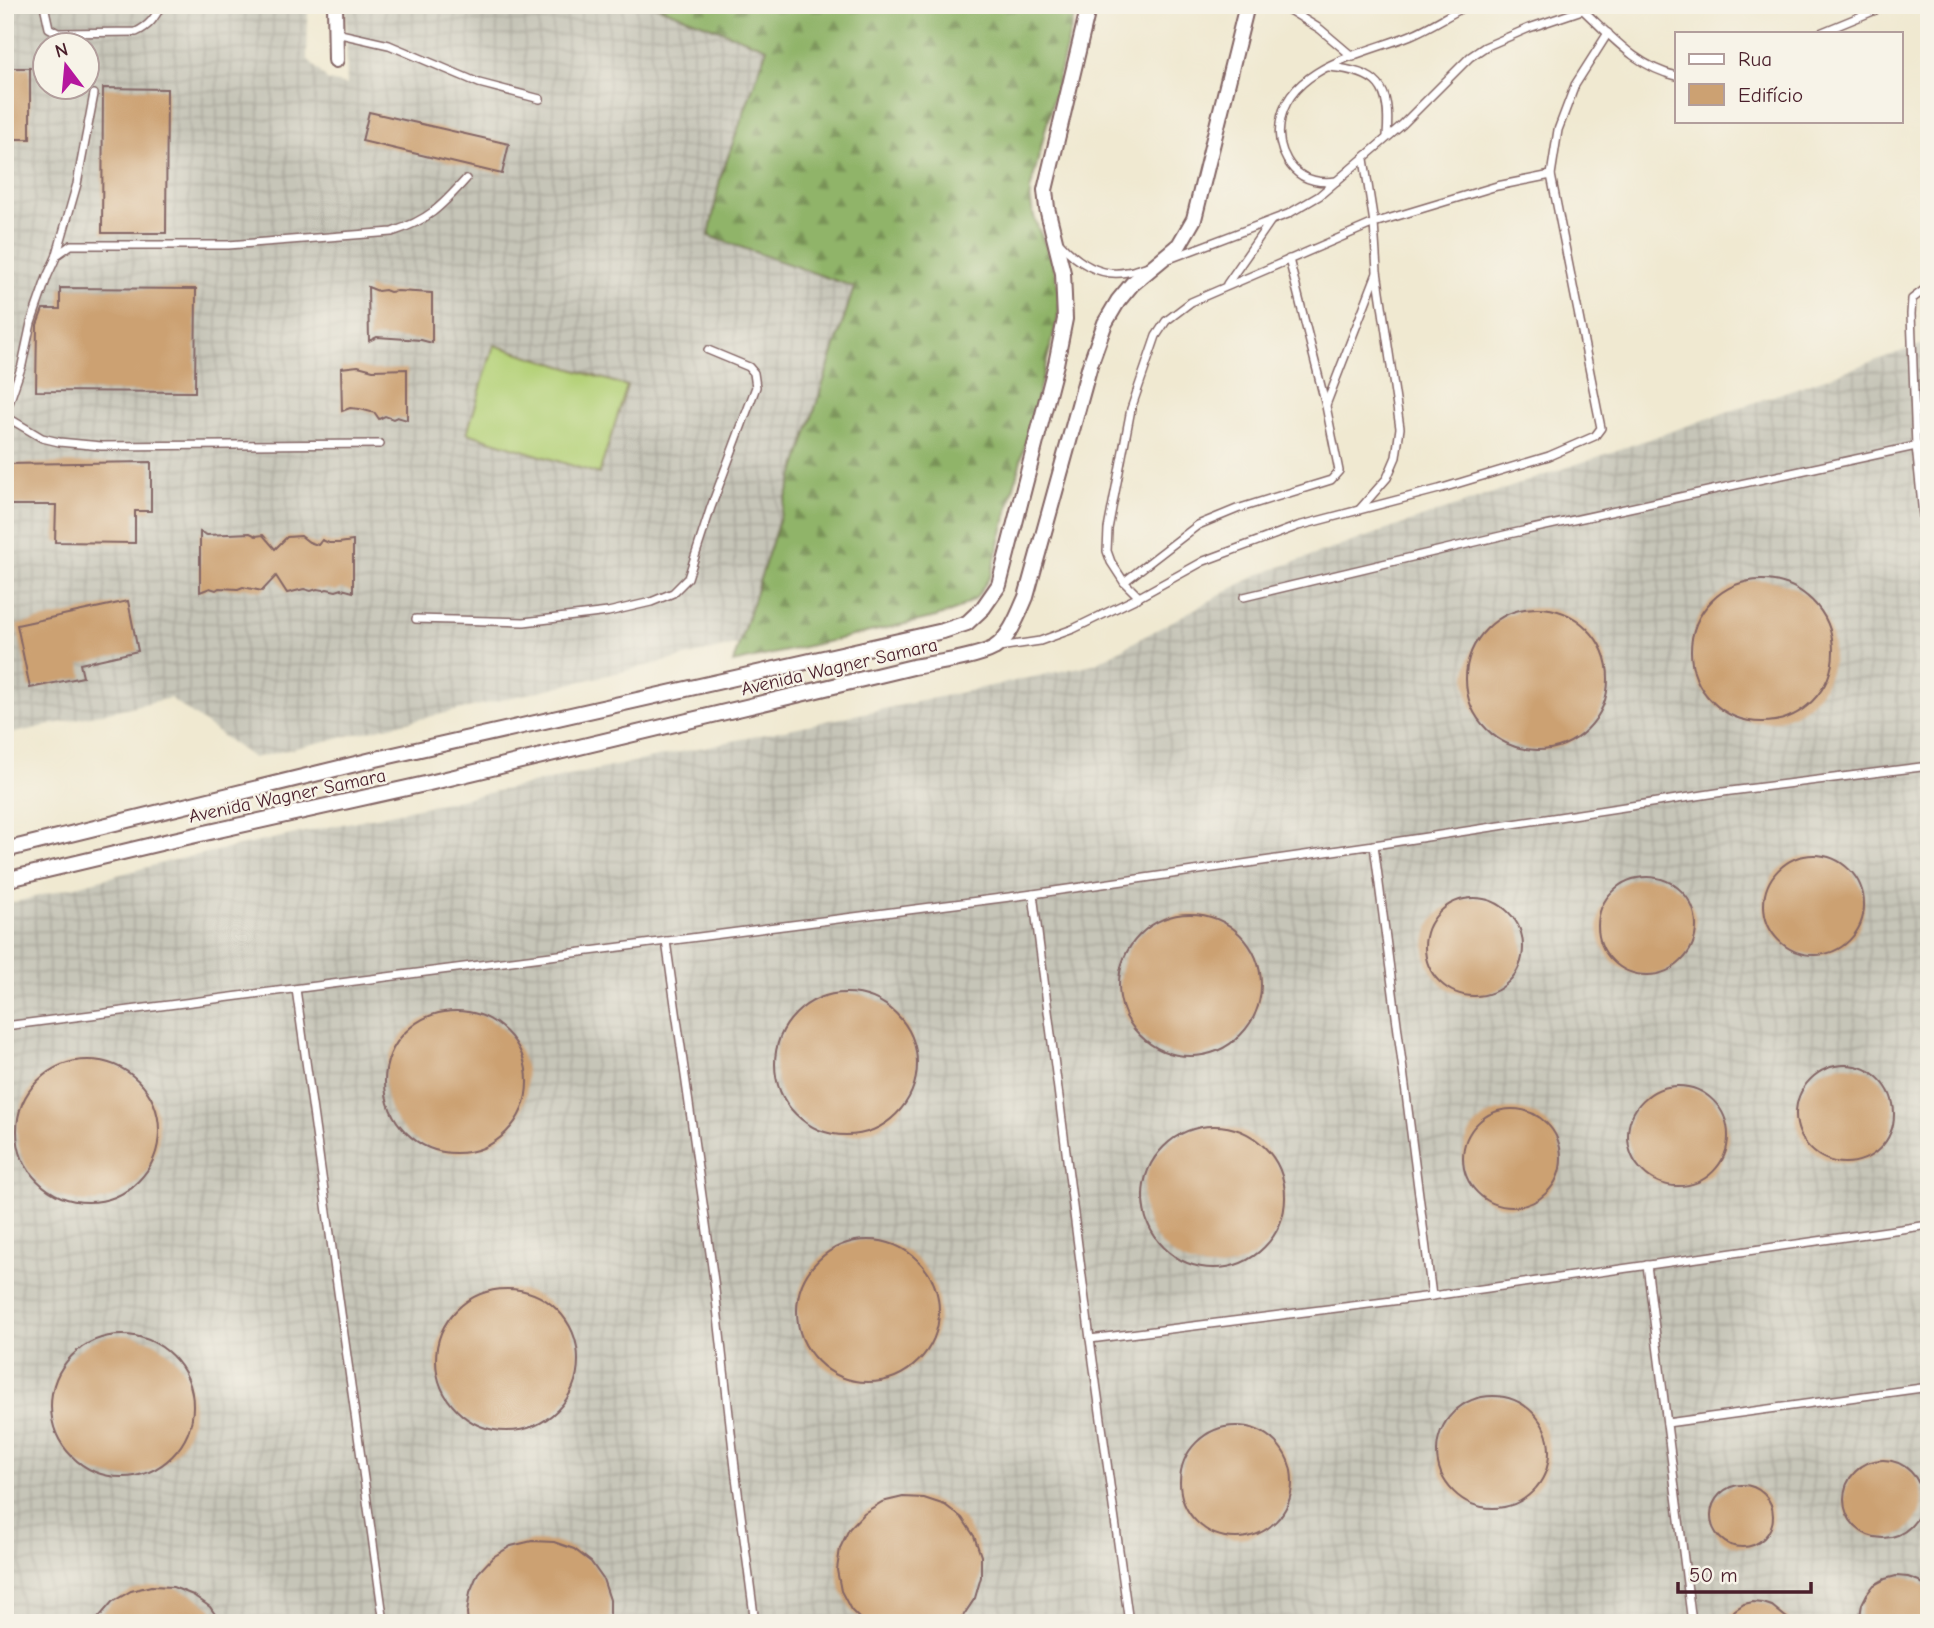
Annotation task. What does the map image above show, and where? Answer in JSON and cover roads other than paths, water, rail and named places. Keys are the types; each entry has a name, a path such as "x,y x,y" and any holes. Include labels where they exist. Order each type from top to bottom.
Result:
{"street":[{"path":"335,5 336,60"},
{"name":"Avenida Wagner Samara","path":"5,850 376,759 943,631 968,623 983,608 999,585 1056,364 1065,319 1063,273 1045,190 1089,5"},
{"path":"995,647 1014,625 1026,597 1090,365 1105,323 1132,284 1179,245 1194,219 1247,5"},
{"name":"Avenida Wagner Samara","path":"5,880 439,781 967,656 995,647"}],"lane":[{"path":"44,5 49,28 58,33 136,32 155,18 161,5"},
{"path":"1281,5 1320,29 1353,57"},
{"path":"1338,181 1309,180 1301,176 1282,152 1278,134 1281,113 1292,94 1304,80 1327,67 1414,34 1469,5"},
{"path":"1054,236 1072,257 1097,270 1126,272 1289,214 1319,196 1364,159 1402,125 1445,79 1477,52 1597,5"},
{"path":"1822,32 1888,5"},
{"path":"1583,10 1635,58 1662,73 1675,76"},
{"path":"335,33 390,45 480,83 540,99"},
{"path":"995,647 1040,641 1073,629 1204,561 1298,526 1439,489 1549,456 1599,432 1601,428 1551,175 1558,130 1575,85 1608,33"},
{"path":"1327,67 1357,70 1368,75 1382,89 1388,104 1387,136"},
{"path":"93,102 78,184 57,255 31,323 22,365 5,416 42,438 101,446 380,443"},
{"path":"1359,510 1387,478 1396,457 1400,428 1364,159"},
{"path":"1139,597 1124,582 1111,562 1107,551 1108,529 1131,409 1156,336 1166,321 1191,302 1226,285 1374,223 1497,186 1551,175"},
{"path":"57,255 71,245 228,245 391,232 417,224 444,204 466,179"},
{"path":"1226,285 1270,221"},
{"path":"1124,582 1198,525 1237,509 1336,477 1340,467 1289,259"},
{"path":"1326,406 1377,271"},
{"path":"1929,286 1912,299 1916,446 1929,575"},
{"path":"416,619 524,622 608,612 651,602 673,593 688,578 711,507 757,387 754,373 749,367 708,350"},
{"path":"1244,597 1509,534 1929,445"},
{"path":"5,1026 1033,894 1723,792 1929,766"},
{"path":"1374,845 1432,1296"},
{"path":"1033,894 1129,1623"},
{"path":"666,941 714,1281 755,1623"},
{"path":"296,989 384,1623"},
{"path":"1090,1339 1432,1296 1929,1225"},
{"path":"1647,1265 1692,1623"},
{"path":"1667,1423 1929,1387"}]}
